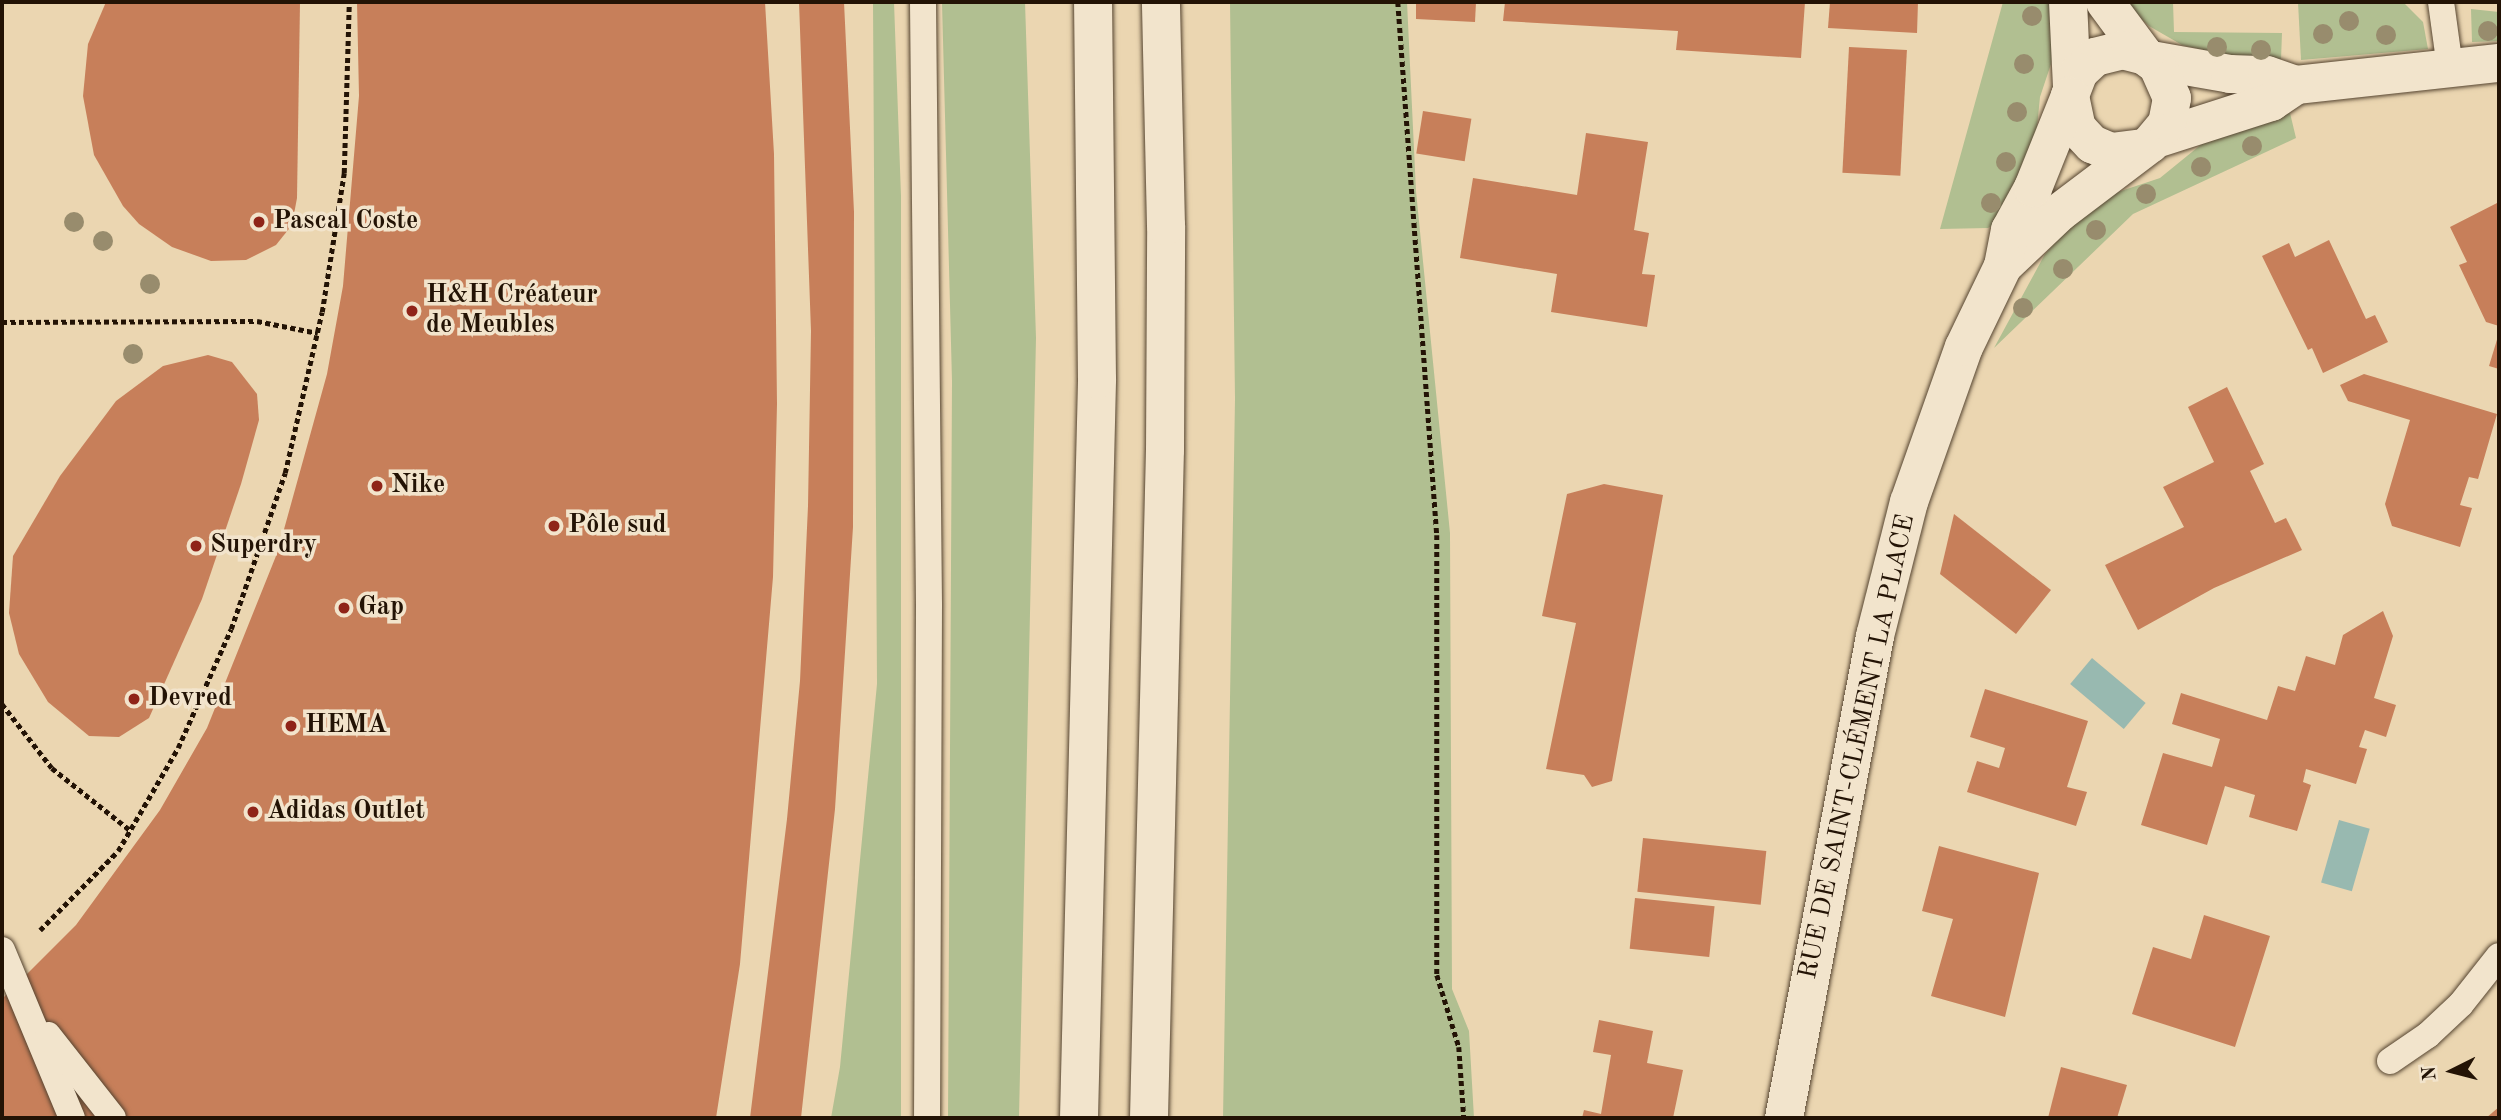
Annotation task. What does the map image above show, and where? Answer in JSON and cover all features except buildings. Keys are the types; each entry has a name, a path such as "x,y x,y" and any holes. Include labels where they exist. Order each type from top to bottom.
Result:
{"street":[{"path":"1079,1118 1097,379 1093,2"},
{"path":"1149,1118 1165,437 1161,2"},
{"name":"RUE DE SAINT-CLÉMENT LA PLACE","path":"2068,2 2071,91 2077,128 2092,144 2122,153 2150,143"},
{"name":"RUE DE SAINT-CLÉMENT LA PLACE","path":"2003,266 2060,212 2150,143 2168,124 2172,98 2164,73 2148,58 2105,2"},
{"name":"RUE DE SAINT-CLÉMENT LA PLACE","path":"1784,1118 1889,574 1931,430 2003,266 2010,230 2033,188 2071,91 2084,67 2102,54 2123,50 2148,58"},
{"path":"2148,58 2230,74 2267,75 2296,85 2499,63"},
{"path":"2150,143 2271,102 2296,85"}],"lane":[{"path":"923,2 929,605 927,1118"},
{"path":"2441,2 2450,68"},
{"path":"5,956 72,1118"},
{"path":"2390,1062 2461,1004 2499,956"},
{"path":"27,1009 113,1118"}],"path":[{"path":"5,956 118,852 178,748 231,629 285,473 318,333 344,173 349,2"},
{"path":"1398,2 1437,535 1437,975 1459,1047 1464,1118"},
{"path":"2,322 257,321 318,333"},
{"path":"2,704 52,768 130,830"}],"green space":[{"path":"873,2 894,2 901,196 901,1118 831,1118 840,1067 877,684"},
{"path":"942,2 1025,2 1036,338 1019,1118 948,1118 952,381"},
{"path":"1230,2 1407,2 1416,191 1450,533 1452,989 1469,1031 1474,1118 1223,1118 1235,399"},
{"path":"2003,2 2057,2 2055,52 2040,97 2035,147 2002,221 1988,228 1940,229"},
{"path":"2123,2 2173,2 2174,32 2282,33 2281,60 2228,56 2182,45 2149,26"},
{"path":"2298,2 2403,2 2423,22 2428,49 2301,60"},
{"path":"2471,9 2499,12 2499,41 2472,42"},
{"path":"2290,113 2296,138 2133,214 1994,348 2045,254 2077,219 2112,194 2160,178 2203,143"}],"water":[{"path":"2092,658 2146,703 2124,729 2070,684"},
{"path":"2339,820 2370,829 2352,891 2321,882"}],"place":[{"name":"Pascal Coste","path":"259,222"},
{"name":"H&H Créateur de Meubles","path":"412,311"},
{"name":"Nike","path":"377,486"},
{"name":"Pôle sud","path":"554,526"},
{"name":"Superdry","path":"196,546"},
{"name":"Gap","path":"344,608"},
{"name":"Devred","path":"134,699"},
{"name":"HEMA","path":"291,726"},
{"name":"Adidas Outlet","path":"253,812"}]}
